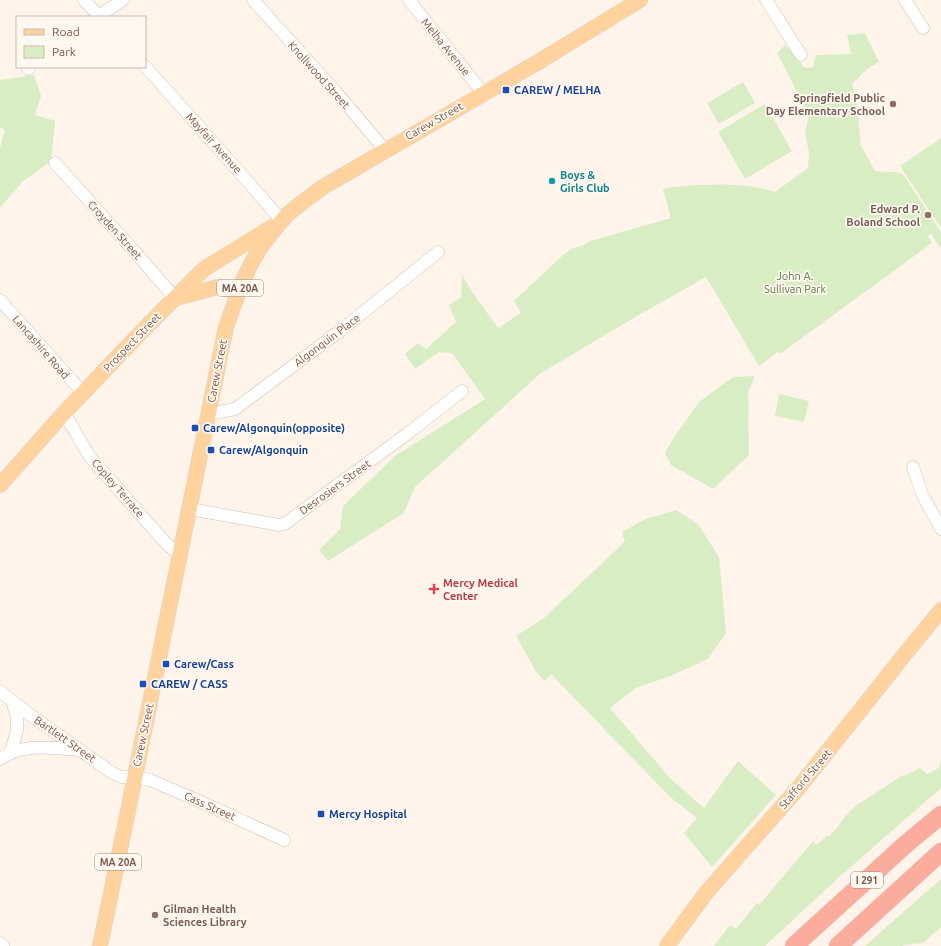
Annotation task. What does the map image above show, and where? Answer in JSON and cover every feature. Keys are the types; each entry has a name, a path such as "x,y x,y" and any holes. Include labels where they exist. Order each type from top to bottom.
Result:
{"highway":[{"path":"917,835 941,809"},
{"name":"I 291","path":"794,946 941,815"},
{"name":"I 291","path":"838,946 941,852"}],"main road":[{"name":"Carew Street","path":"100,946 226,327 242,282 252,261 282,221 299,205 323,187 640,0"},
{"name":"Prospect Street","path":"0,485 64,413 204,269 282,221"},
{"path":"175,298 218,287 239,292"},
{"name":"Stafford Street","path":"667,946 706,893 800,786 941,610"}],"street":[{"path":"84,0 98,16"},
{"path":"100,16 123,0"},
{"name":"Knollwood Street","path":"253,0 336,92 385,150"},
{"name":"Melha Avenue","path":"409,0 483,93"},
{"path":"766,0 801,55"},
{"path":"905,0 923,28"},
{"name":"Mayfair Avenue","path":"146,67 282,221"},
{"name":"Croyden Street","path":"55,164 175,298"},
{"name":"Algonquin Place","path":"208,414 235,409 340,331 438,252"},
{"name":"Lancashire Road","path":"0,300 83,393"},
{"name":"Desrosiers Street","path":"190,509 279,525 286,523 407,434 462,391"},
{"name":"Copley Terrace","path":"64,413 90,457 163,540 180,556"},
{"path":"913,468 922,494 941,529"},
{"name":"Bartlett Street","path":"0,691 111,772 121,777 135,778"},
{"path":"11,752 17,730 17,717 12,701"},
{"path":"0,759 15,750 31,747 79,750"},
{"name":"Cass Street","path":"135,778 150,780 284,840"},
{"path":"0,943 3,946"}],"green space":[{"name":"John A. Sullivan Park","path":"865,33 879,62 867,69 852,84 857,104 861,146 875,171 902,173 941,232 940,248 931,234 928,236 932,243 780,354 778,352 759,366 706,277 541,373 415,487 404,513 328,561 319,550 340,529 343,506 395,456 485,399 452,353 439,352 415,369 405,354 418,343 426,349 456,322 449,305 461,298 462,275 498,328 521,313 514,301 571,249 584,245 590,241 671,218 663,189 697,185 727,185 756,187 775,192 808,168 809,153 805,133 809,115 777,53 785,45 805,68 813,67 816,55 851,54 847,35"},
{"path":"34,75 41,96 35,115 55,121 51,161 22,182 1,207 0,148 5,130 0,127 0,80"},
{"path":"743,82 755,103 719,124 707,103"},
{"path":"765,104 792,151 745,179 718,132"},
{"path":"941,138 941,228 900,166"},
{"path":"755,376 748,393 749,455 713,489 671,465 665,453 699,402 733,377"},
{"path":"779,394 809,401 804,422 775,416"},
{"path":"676,510 698,524 719,557 726,633 708,659 673,675 636,688 610,708 670,778 704,808 738,761 776,795 712,867 684,833 697,818 670,797 551,674 545,681 536,672 516,636 544,618 616,550 625,541 622,532 646,519"},
{"path":"941,761 941,788 837,879 765,946 714,946 730,925 736,929 757,903 760,904 813,841 817,845 826,836 829,836 854,807 903,775 904,776 920,768 927,774 939,768"},
{"path":"941,879 941,927 923,943 903,946 865,946"}],"place":[{"name":"CAREW / MELHA","path":"506,90"},
{"name":"Springfield Public Day Elementary School","path":"893,104"},
{"name":"Boys & Girls Club","path":"552,181"},
{"name":"Edward P. Boland School","path":"928,215"},
{"name":"Carew/Algonquin(opposite)","path":"195,428"},
{"name":"Carew/Algonquin","path":"211,450"},
{"name":"Mercy Medical Center","path":"434,589"},
{"name":"Carew/Cass","path":"166,664"},
{"name":"CAREW / CASS","path":"143,684"},
{"name":"Mercy Hospital","path":"321,814"},
{"name":"Gilman Health Sciences Library","path":"155,915"}]}
